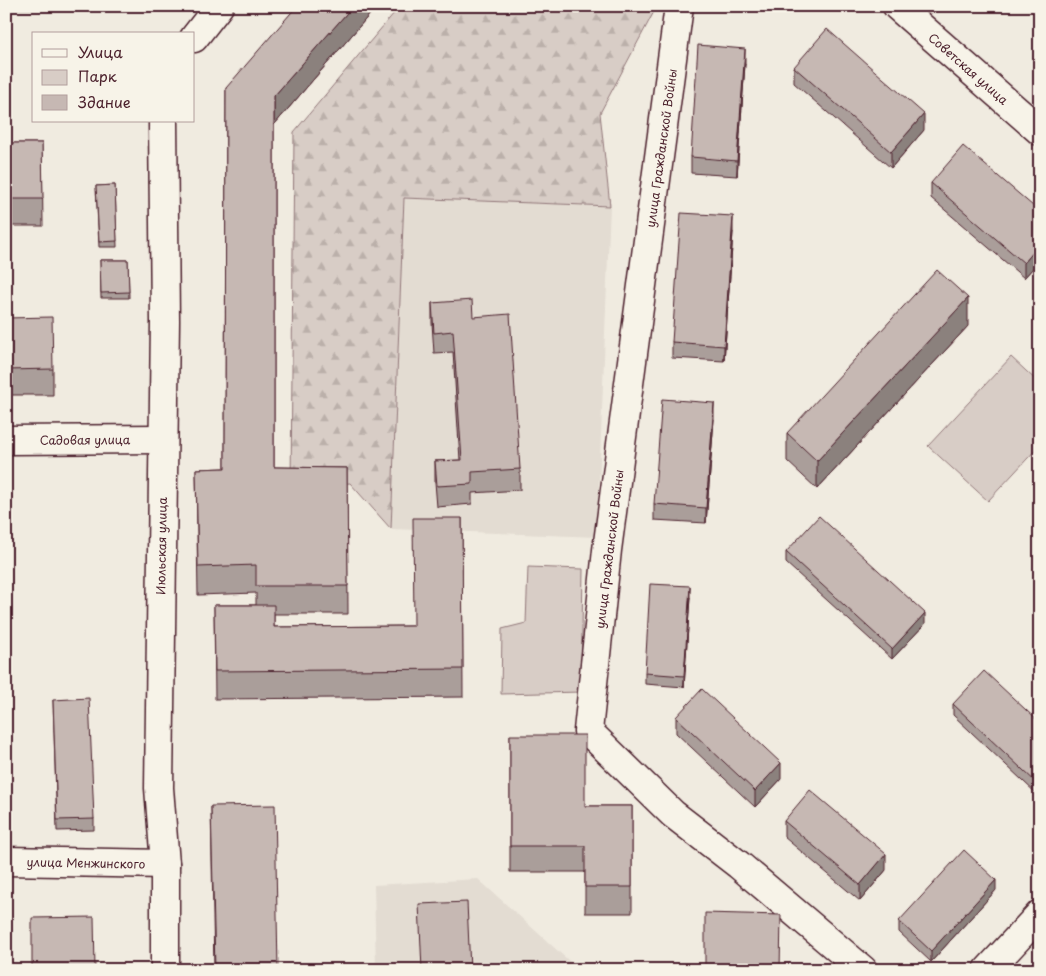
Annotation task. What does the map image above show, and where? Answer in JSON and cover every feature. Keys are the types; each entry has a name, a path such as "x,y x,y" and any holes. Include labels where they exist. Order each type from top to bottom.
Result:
{"street":[{"path":"195,37 219,6"},
{"name":"улица Гражданской Войны","path":"679,6 607,550 588,731 673,814 739,865 863,970"},
{"name":"Советская улица","path":"897,6 1040,131"},
{"name":"Июльская улица","path":"163,122 163,439 159,788 165,864 165,970"},
{"name":"Садовая улица","path":"6,440 163,439"},
{"name":"улица Менжинского","path":"6,862 165,864"},
{"path":"988,970 1040,914"}],"shaded area":[{"path":"404,198 610,206 597,537 391,529"},
{"path":"478,879 579,970 376,970 374,885"}],"green space":[{"path":"400,6 657,6 600,113 610,206 404,198 391,529 350,483 291,488 294,132"},
{"path":"1011,357 1040,384 1040,445 988,501 928,446"},
{"path":"528,567 583,569 581,692 501,694 502,629 526,623"}],"building":[{"path":"297,6 353,6 274,96 274,467 347,468 348,586 256,586 256,565 198,567 196,469 225,468 226,88"},
{"path":"827,29 924,114 891,152 794,67"},
{"path":"698,45 745,49 737,161 691,157"},
{"path":"6,143 42,143 43,199 6,199"},
{"path":"963,146 1040,212 1040,244 1024,263 931,183"},
{"path":"115,185 117,241 99,242 96,186"},
{"path":"681,213 733,216 724,346 672,342"},
{"path":"100,260 128,260 129,292 101,293"},
{"path":"937,270 968,298 817,461 787,433"},
{"path":"472,300 473,317 510,314 520,469 472,472 472,484 437,486 435,461 462,460 453,331 434,333 432,303"},
{"path":"52,317 53,369 6,370 6,318"},
{"path":"662,399 714,403 706,508 654,504"},
{"path":"819,516 925,613 892,649 786,552"},
{"path":"413,518 462,518 463,669 215,671 214,605 274,605 274,627 414,626"},
{"path":"650,584 690,586 684,676 645,673"},
{"path":"984,671 1040,723 1040,786 953,704"},
{"path":"702,689 781,763 755,791 676,717"},
{"path":"89,698 94,819 57,820 53,700"},
{"path":"510,735 585,735 585,806 632,806 632,887 585,887 585,846 510,846"},
{"path":"810,790 886,854 860,885 784,821"},
{"path":"275,805 278,970 215,970 211,806"},
{"path":"964,850 996,880 931,951 899,921"},
{"path":"467,902 470,970 422,970 419,904"},
{"path":"705,913 781,915 780,970 705,970"},
{"path":"94,917 95,970 32,970 32,918"}]}
